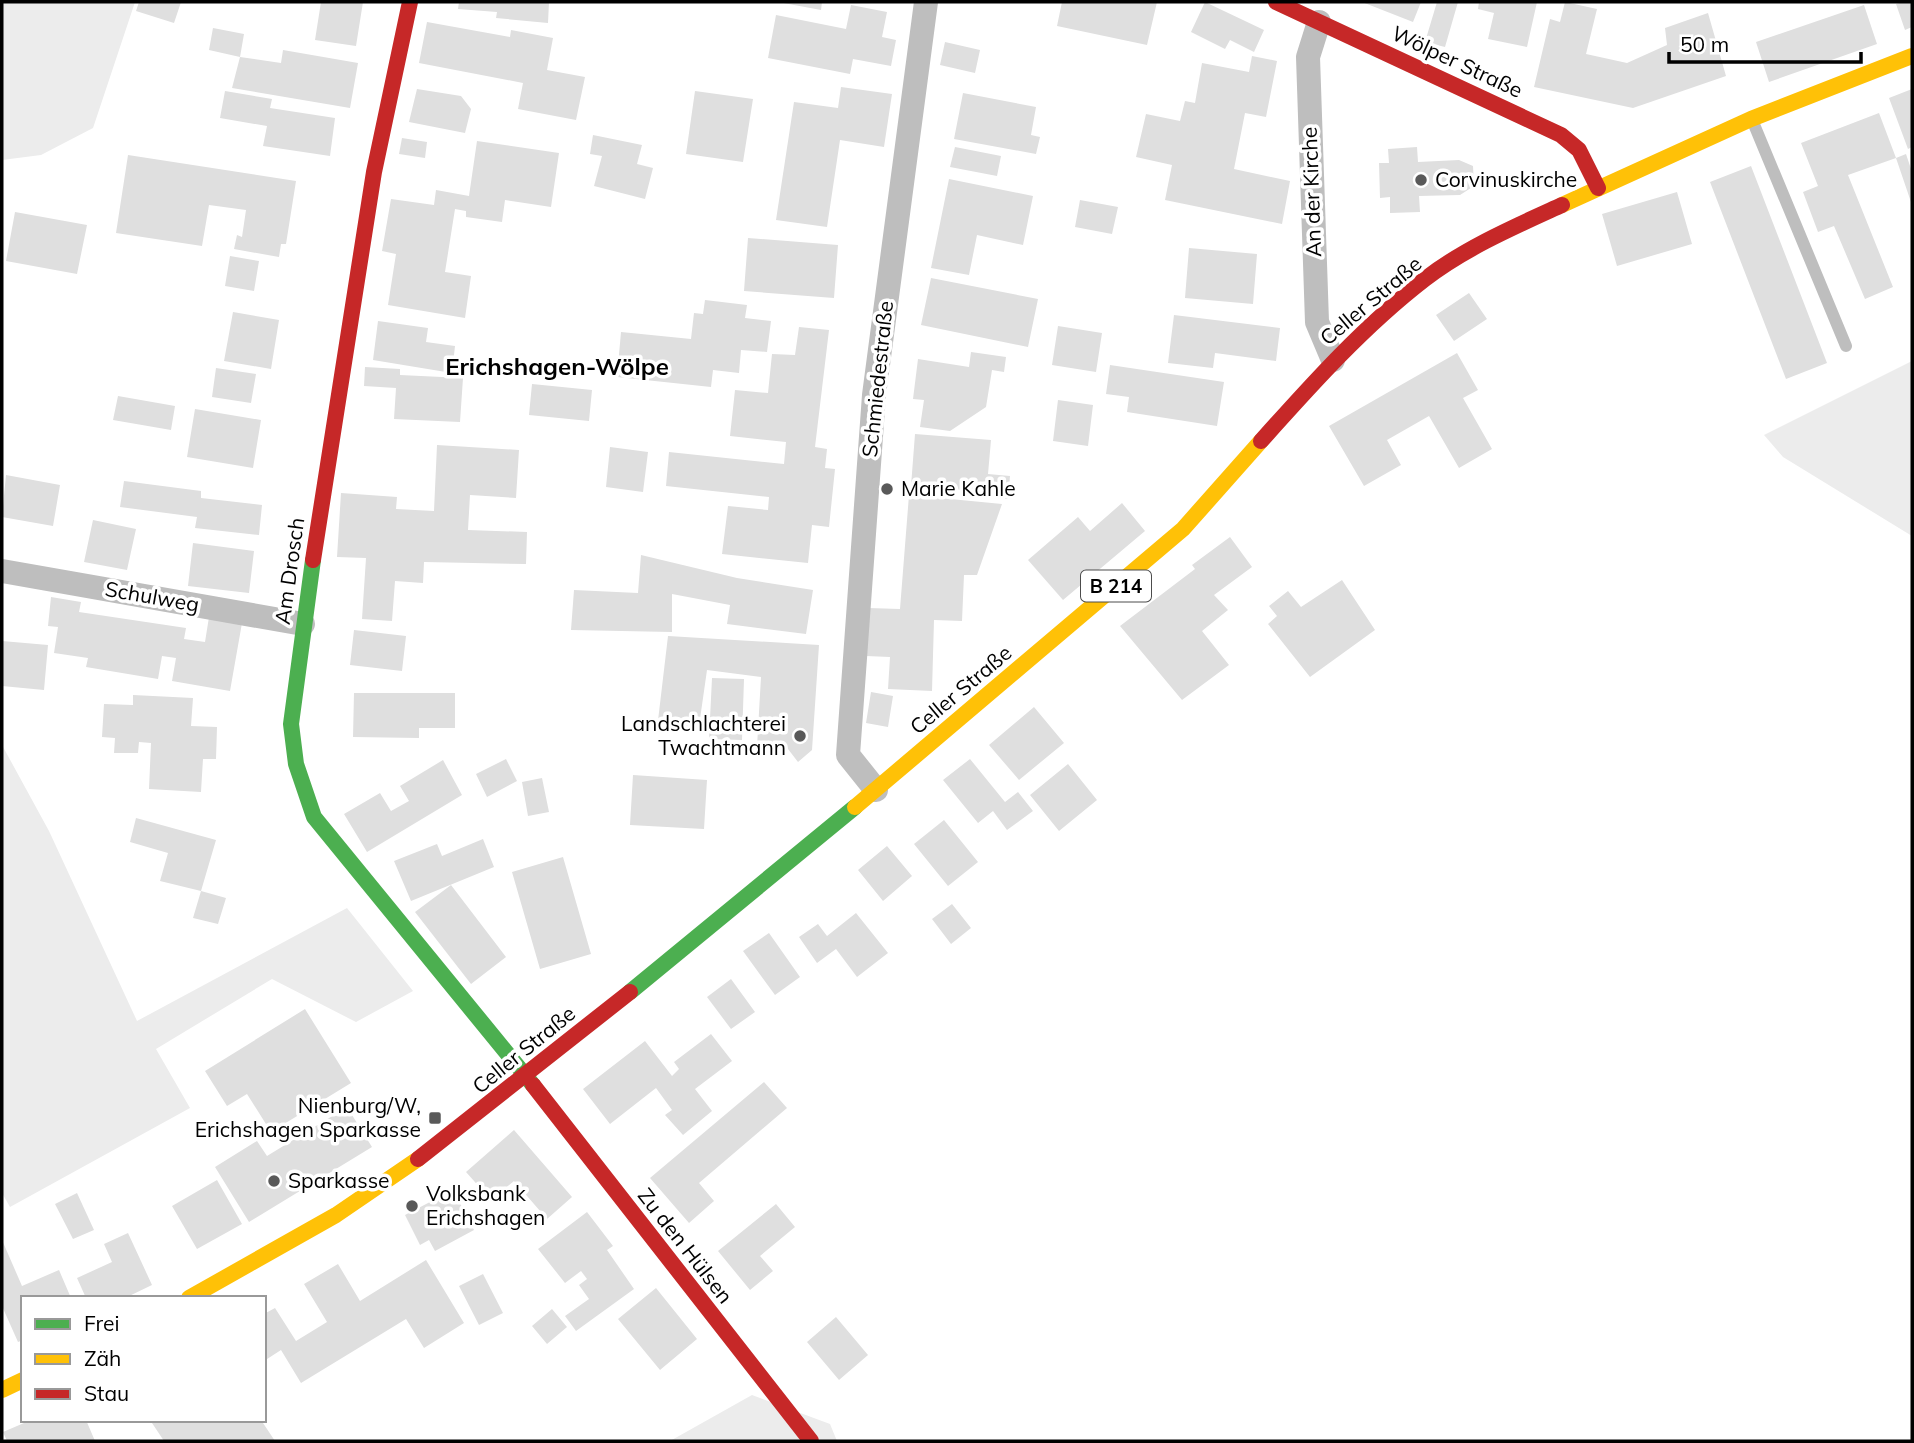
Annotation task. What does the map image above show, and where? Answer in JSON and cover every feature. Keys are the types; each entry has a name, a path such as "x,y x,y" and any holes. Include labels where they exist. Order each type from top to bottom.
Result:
{"main road":[{"name":"Am Drosch","path":"411,2 374,172 303,624 291,724 296,764 314,817 526,1076"},
{"name":"Wölper Straße","path":"1276,2 1561,135 1579,150 1598,188"},
{"name":"Celler Straße","path":"193,1296 336,1215 416,1160 526,1076 876,790 1183,529 1333,360 1426,278 1507,230 1598,188 1751,119 1912,56"},
{"name":"Zu den Hülsen","path":"526,1076 668,1261 807,1432 811,1441"},
{"path":"2,1390 21,1381"}],"street":[{"name":"Schmiedestraße","path":"876,790 848,755 874,395 926,2"},
{"name":"An der Kirche","path":"1319,22 1308,57 1317,322 1333,360"},
{"name":"Schulweg","path":"2,571 303,624"}],"lane":[{"path":"1751,119 1846,346"}],"shaded area":[{"path":"2,2 135,2 93,128 41,155 2,160"},
{"path":"1912,361 1912,536 1783,457 1764,435"},
{"path":"2,745 49,831 137,1021 347,908 413,991 356,1022 272,979 156,1049 190,1108 10,1207 2,1193"},
{"path":"752,1395 830,1424 837,1441 670,1441"}],"building":[{"path":"139,2 181,2 174,23 136,11"},
{"path":"321,2 363,2 356,46 315,40"},
{"path":"459,2 549,2 548,23 496,18 497,12 458,9"},
{"path":"778,2 822,2 821,10"},
{"path":"1062,2 1157,2 1147,45 1057,26"},
{"path":"1205,2 1264,30 1254,52 1230,40 1225,49 1191,32"},
{"path":"1362,2 1421,2 1413,22"},
{"path":"1437,2 1458,2 1445,47 1425,42"},
{"path":"1479,2 1537,2 1527,47 1488,39 1494,13 1478,9"},
{"path":"1565,2 1597,9 1586,54 1627,63 1667,45 1665,28 1708,13 1726,76 1633,108 1534,87 1550,19 1560,22"},
{"path":"1912,2 1912,27 1905,30 1896,4"},
{"path":"851,5 887,12 882,37 896,40 891,66 853,59 850,74 768,58 776,15 846,29"},
{"path":"1864,5 1877,44 1769,82 1756,42"},
{"path":"427,22 510,37 511,30 553,38 547,70 585,77 576,120 518,109 523,83 419,63"},
{"path":"213,28 244,34 240,57 209,50"},
{"path":"945,42 980,50 975,73 940,65"},
{"path":"283,50 358,63 350,108 232,88 240,57 281,63"},
{"path":"1252,56 1277,61 1266,117 1245,113 1234,169 1290,181 1282,224 1165,200 1172,165 1136,157 1146,114 1180,121 1185,101 1195,103 1202,63 1249,72"},
{"path":"841,87 892,94 884,147 840,140 827,227 776,220 794,102 838,108"},
{"path":"417,89 461,96 471,109 465,133 409,122"},
{"path":"1912,89 1912,147 1908,149 1889,98"},
{"path":"225,91 272,99 270,108 335,118 330,156 263,146 267,126 220,118"},
{"path":"695,91 753,99 743,162 686,154"},
{"path":"963,93 1036,107 1031,135 1040,137 1036,154 954,139"},
{"path":"1879,113 1896,158 1848,175 1893,287 1865,299 1834,226 1818,232 1803,192 1818,186 1801,143"},
{"path":"593,135 642,145 637,164 653,168 645,199 594,186 602,156 590,154"},
{"path":"402,138 427,142 425,158 399,154"},
{"path":"477,141 559,153 551,207 505,200 502,222 466,217 466,211 455,209 445,272 471,276 465,318 388,305 396,254 382,251 391,199 434,205 436,190 469,196"},
{"path":"955,147 1001,156 997,176 950,167"},
{"path":"1417,147 1418,162 1459,160 1473,166 1474,186 1460,195 1419,196 1420,212 1390,213 1390,197 1380,198 1379,163 1389,163 1388,149"},
{"path":"1906,154 1912,172 1912,205 1896,158"},
{"path":"128,155 296,181 286,244 281,244 279,257 234,249 237,235 242,237 246,210 209,205 202,246 116,233"},
{"path":"1751,166 1827,363 1786,379 1710,182"},
{"path":"949,179 1033,196 1023,245 977,235 969,275 931,268"},
{"path":"1677,192 1692,244 1617,266 1602,214"},
{"path":"1080,200 1118,207 1112,234 1075,227"},
{"path":"15,212 87,225 77,274 6,261"},
{"path":"748,238 838,245 834,298 744,291"},
{"path":"1189,248 1257,254 1253,304 1185,298"},
{"path":"230,256 259,261 254,291 225,286"},
{"path":"931,278 1038,299 1028,347 921,325"},
{"path":"1469,293 1487,319 1454,341 1436,315"},
{"path":"705,300 747,305 745,318 771,321 767,352 741,350 739,373 713,370 711,387 617,377 621,332 691,339 694,313 703,314"},
{"path":"233,312 279,320 271,369 224,361"},
{"path":"1174,315 1280,328 1276,361 1215,353 1213,368 1168,363"},
{"path":"378,321 428,328 426,342 455,346 452,373 373,360"},
{"path":"1058,326 1102,333 1096,372 1052,365"},
{"path":"799,327 829,330 815,447 827,449 825,468 835,469 829,527 812,525 808,563 722,554 728,506 768,510 769,497 666,486 669,452 784,464 786,442 730,436 735,390 768,393 772,354 795,355"},
{"path":"971,352 1006,357 1004,372 992,370 986,407 950,431 920,427 924,400 913,399 918,359 969,367"},
{"path":"1457,353 1478,390 1463,398 1492,449 1459,468 1429,416 1387,440 1401,465 1364,486 1329,426"},
{"path":"1110,365 1224,382 1217,426 1127,412 1129,397 1106,394"},
{"path":"365,367 400,369 400,375 463,378 460,422 394,419 396,388 364,386"},
{"path":"216,368 256,374 251,403 212,397"},
{"path":"532,384 592,390 589,421 529,415"},
{"path":"118,396 175,406 171,430 113,420"},
{"path":"1058,400 1093,405 1088,446 1053,441"},
{"path":"195,409 261,420 253,468 187,457"},
{"path":"915,434 991,440 988,474 1010,476 1008,499 978,497 979,491 911,486"},
{"path":"437,445 519,450 516,498 470,495 468,530 527,532 526,564 424,562 423,583 395,581 392,621 362,619 366,558 337,557 341,493 397,497 396,509 434,511"},
{"path":"610,447 648,452 643,492 606,487"},
{"path":"6,475 60,485 53,526 2,517"},
{"path":"124,481 201,491 201,498 262,505 259,535 195,528 197,517 120,507"},
{"path":"909,495 1002,504 977,575 964,575 962,621 934,620 932,691 888,689 890,657 866,656 868,608 900,609"},
{"path":"1122,503 1145,531 1063,600 1028,560 1078,517 1090,531"},
{"path":"93,520 136,529 127,570 84,562"},
{"path":"1230,537 1252,567 1214,595 1228,610 1202,631 1229,665 1182,700 1120,626 1195,569 1192,565"},
{"path":"193,543 254,551 249,593 188,586"},
{"path":"641,555 737,578 813,590 806,634 727,624 730,605 672,594 672,632 571,630 574,590 638,593"},
{"path":"1342,580 1375,630 1310,677 1268,624 1277,616 1269,606 1288,591 1301,607"},
{"path":"51,597 81,602 79,612 186,628 184,639 205,642 209,617 242,623 230,691 172,681 176,658 162,656 158,679 86,667 88,658 54,653 58,627 48,626"},
{"path":"354,630 406,636 402,671 350,665"},
{"path":"668,636 819,645 812,750 798,762 788,749 757,747 761,677 707,670 698,733 657,729"},
{"path":"2,641 48,645 44,690 2,686"},
{"path":"712,678 744,679 742,740 709,739"},
{"path":"871,692 893,696 888,727 866,723"},
{"path":"354,693 455,693 455,728 419,728 419,738 353,737"},
{"path":"133,695 193,698 191,726 217,727 216,759 203,759 201,792 149,789 151,743 139,742 138,753 114,753 115,738 102,737 104,704 133,705"},
{"path":"1034,707 1064,743 1019,780 989,745"},
{"path":"506,759 517,781 487,797 476,774"},
{"path":"970,759 1005,802 1018,792 1033,811 1007,830 993,811 978,823 943,780"},
{"path":"443,760 462,795 367,852 344,814 380,793 391,811 409,801 400,786"},
{"path":"1068,764 1097,800 1059,831 1030,795"},
{"path":"633,775 707,780 704,829 630,825"},
{"path":"542,778 549,812 528,816 522,782"},
{"path":"136,818 216,840 201,891 160,881 168,853 130,842"},
{"path":"944,820 978,862 948,886 914,844"},
{"path":"483,839 494,867 411,901 394,861 437,844 442,856"},
{"path":"887,846 912,876 883,901 858,870"},
{"path":"563,857 591,954 540,969 512,872"},
{"path":"451,885 506,957 471,984 415,912"},
{"path":"201,891 226,898 218,924 193,918"},
{"path":"952,904 971,928 951,944 932,919"},
{"path":"856,913 888,953 857,977 836,949 817,963 799,937 818,924 827,936"},
{"path":"769,933 800,977 775,995 743,951"},
{"path":"731,979 755,1012 731,1029 707,997"},
{"path":"305,1009 351,1083 271,1132 247,1094 227,1106 205,1071"},
{"path":"711,1034 732,1061 695,1089 712,1111 683,1135 665,1115 672,1110 656,1088 610,1124 583,1089 645,1041 672,1076 679,1069 674,1062"},
{"path":"764,1082 787,1108 699,1183 714,1201 689,1223 650,1178"},
{"path":"347,1107 372,1147 249,1222 215,1167 257,1141 267,1156"},
{"path":"514,1130 572,1197 547,1219 514,1181 491,1200 466,1172"},
{"path":"217,1180 242,1224 197,1249 172,1206"},
{"path":"453,1190 474,1230 435,1251 429,1240 420,1245 405,1215"},
{"path":"77,1193 94,1230 73,1239 55,1204"},
{"path":"776,1204 795,1227 760,1256 773,1271 750,1290 718,1251"},
{"path":"587,1212 613,1246 607,1250 634,1289 576,1331 565,1316 589,1299 579,1285 587,1279 581,1271 565,1283 538,1249"},
{"path":"128,1233 152,1285 129,1296 85,1296 77,1278 112,1262 104,1244"},
{"path":"2,1240 22,1286 59,1270 70,1296 21,1296 21,1341 18,1342 2,1306"},
{"path":"426,1260 464,1323 424,1348 406,1319 301,1383 281,1350 266,1360 266,1313 275,1308 296,1341 327,1322 304,1284 338,1264 360,1301"},
{"path":"483,1274 503,1313 479,1325 459,1286"},
{"path":"656,1288 697,1339 660,1370 618,1319"},
{"path":"552,1309 567,1327 547,1344 532,1326"},
{"path":"836,1317 868,1355 839,1380 807,1342"},
{"path":"26,1422 87,1422 95,1441 7,1441 3,1432"},
{"path":"151,1422 262,1422 275,1441 164,1441"}],"traffic: fast":[{"path":"313,560 291,724 296,764 314,817 533,1085"},
{"path":"630,992 855,807"}],"traffic: slow":[{"path":"1562,205 1751,119 1912,56"},
{"path":"855,807 1183,529 1261,441"},
{"path":"193,1296 336,1215 418,1159"},
{"path":"2,1390 21,1381"}],"traffic: jam":[{"path":"313,560 374,172 410,2"},
{"path":"1276,2 1561,135 1579,150 1598,188"},
{"path":"1261,441 1360,336 1425,279 1474,247 1562,205"},
{"path":"418,1159 630,992"},
{"path":"533,1085 811,1441"}],"place":[{"name":"Corvinuskirche","path":"1421,180"},
{"name":"Marie Kahle","path":"887,489"},
{"name":"Landschlachterei Twachtmann","path":"800,736"},
{"name":"Nienburg/W, Erichshagen Sparkasse","path":"435,1118"},
{"name":"Sparkasse","path":"274,1181"},
{"name":"Volksbank Erichshagen","path":"412,1206"}],"district":[{"name":"Erichshagen-Wölpe","path":"557,367"}]}
